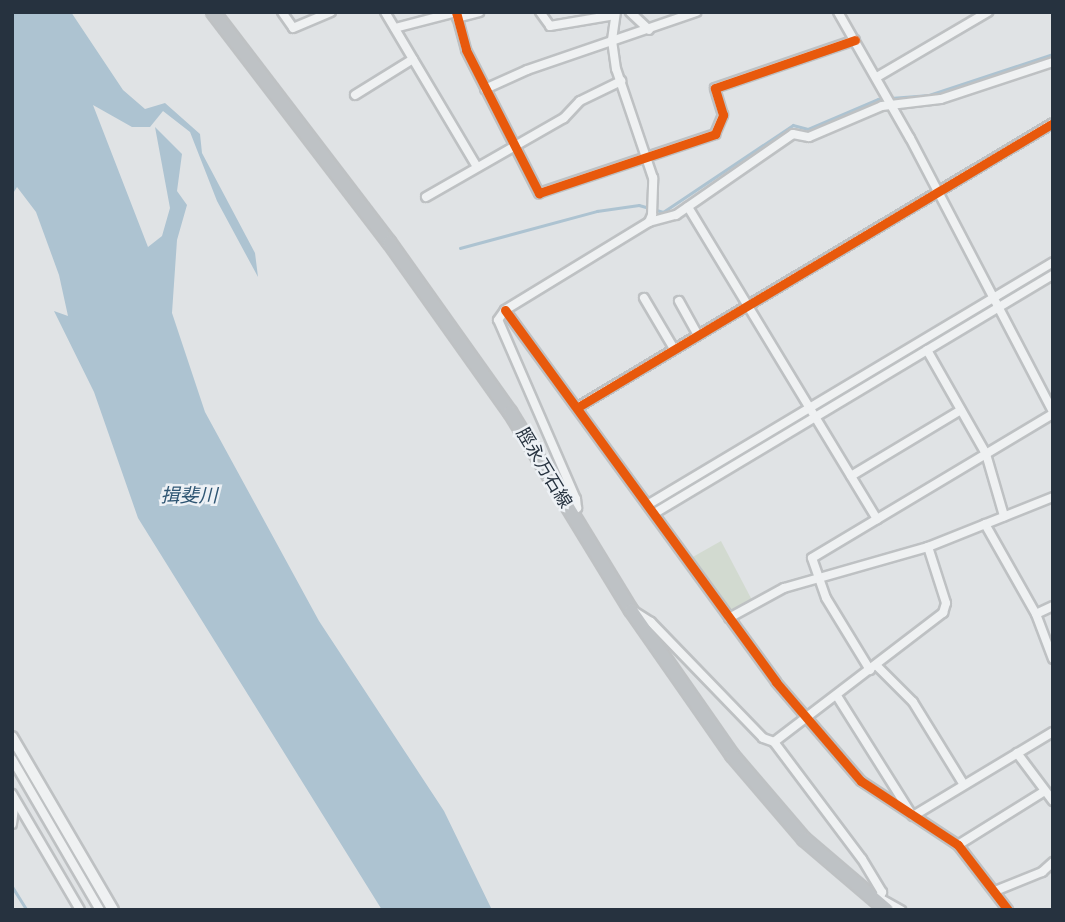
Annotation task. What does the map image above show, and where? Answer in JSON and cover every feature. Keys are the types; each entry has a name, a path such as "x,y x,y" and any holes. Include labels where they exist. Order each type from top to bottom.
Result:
{"main road":[{"name":"脛永万石線","path":"213,12 494,389 631,610 756,785 804,839 882,904"}],"street":[{"path":"282,12 293,28 331,12"},
{"path":"385,12 477,167"},
{"path":"395,28 456,14 479,12"},
{"path":"540,12 550,26 615,14 612,40 621,81 653,178 649,222"},
{"path":"630,12 649,30"},
{"path":"485,89 612,40 649,30 696,12"},
{"path":"838,12 877,77 1053,413 812,558 826,598 873,668 922,715 964,785"},
{"path":"877,77 988,12"},
{"path":"456,14 466,50 515,142 538,193 715,134 723,115 715,88 855,40"},
{"path":"355,94 413,59"},
{"path":"571,513 577,508 576,499 498,320 505,310 649,222 688,207 793,134 809,137 892,105 942,99 1053,62"},
{"path":"426,197 621,81"},
{"path":"578,407 1053,123"},
{"path":"688,207 877,519"},
{"path":"649,504 1053,262"},
{"path":"655,513 1053,275"},
{"path":"644,298 674,349"},
{"path":"679,301 698,335"},
{"path":"505,310 649,504 729,618 807,718 874,793 958,845 1008,910"},
{"path":"927,350 986,454 1004,516"},
{"path":"852,476 961,410"},
{"path":"729,618 785,588 929,547 1053,496"},
{"path":"985,524 1036,614 1053,659"},
{"path":"774,742 943,612 946,604 929,547"},
{"path":"1036,614 1053,606"},
{"path":"631,610 651,622 763,738 774,742 862,859 882,892 882,904 901,910"},
{"path":"837,696 913,816"},
{"path":"913,816 1053,732"},
{"path":"12,737 113,910"},
{"path":"1017,753 1053,801"},
{"path":"12,759 100,910"},
{"path":"958,845 1044,792"},
{"path":"12,824 14,798"},
{"path":"14,798 79,910"},
{"path":"995,891 1042,872 1053,862"}],"shaded area":[{"path":"721,541 753,602 729,615 691,558"}],"water":[{"name":"揖斐川","path":"12,12 71,12 123,90 145,109 165,103 200,134 202,153 255,253 258,277 217,201 190,132 163,111 150,127 132,127 93,105 148,247 162,236 170,208 155,127 182,154 177,191 187,205 177,240 172,313 205,412 319,621 444,811 492,910 382,910 138,518 94,392 54,311 68,316 59,275 36,212 17,187 12,195"}],"waterway":[{"path":"460,248 597,211 639,205 663,212 793,125 808,129 878,99 929,95 1053,54"},
{"path":"12,886 27,910"}],"cycle path":[{"path":"456,12 466,50 539,193 715,134 723,115 715,88 855,40"},
{"path":"578,407 1053,123"},
{"path":"505,310 776,682 861,781 958,845 1008,910"}]}
